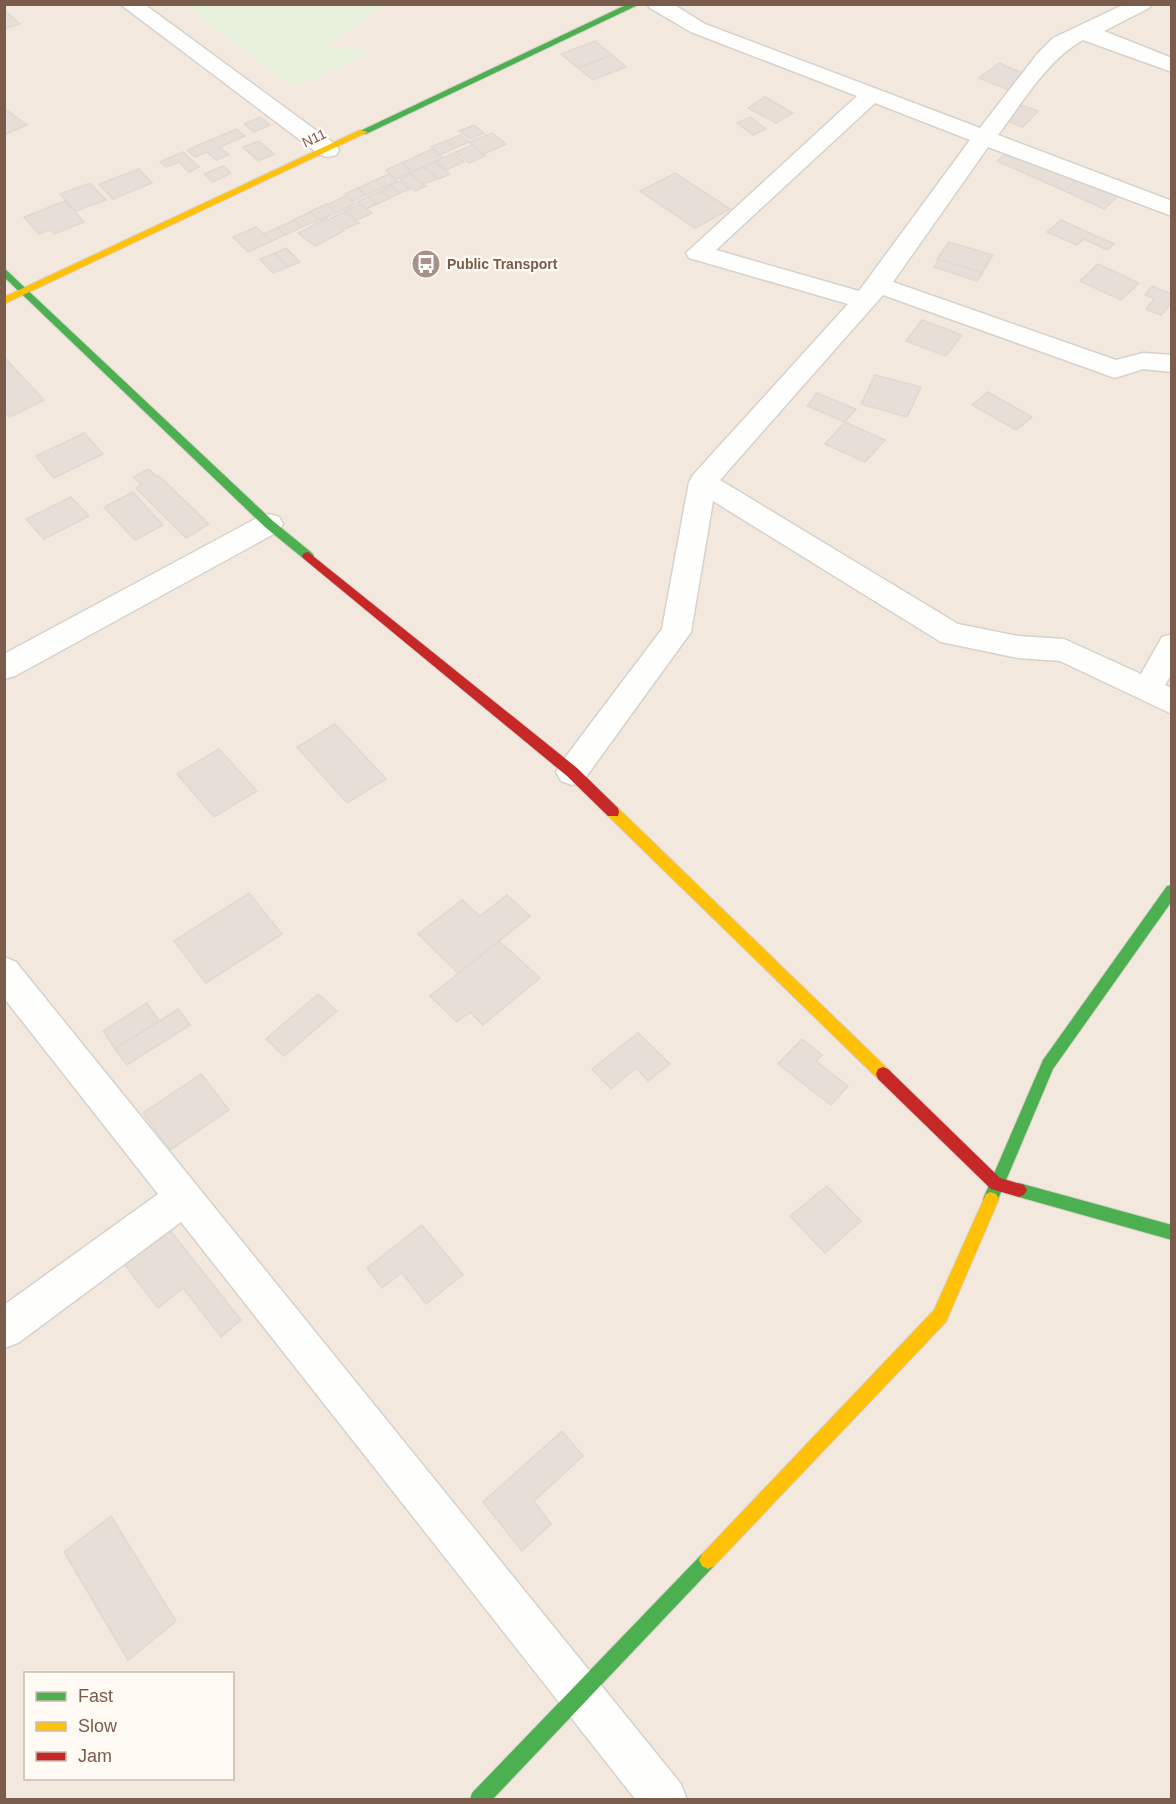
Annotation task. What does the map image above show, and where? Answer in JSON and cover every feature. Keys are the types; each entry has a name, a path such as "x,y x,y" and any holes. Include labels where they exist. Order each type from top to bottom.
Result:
{"street":[{"path":"130,4 328,150"},
{"name":"N11","path":"4,301 636,4"},
{"path":"657,4 698,28 1172,209"},
{"path":"572,772 676,632 703,482 871,292 984,136 1046,58 1075,35 1087,32 1142,4"},
{"path":"1087,32 1172,66"},
{"path":"873,93 698,253 871,292 1115,369 1143,361 1172,364"},
{"path":"4,271 269,524 572,772 996,1184 1172,1233"},
{"path":"703,482 951,634 1018,647 1064,650 1159,696 1172,645"},
{"path":"4,668 269,524"},
{"path":"479,1800 940,1316 1048,1065 1172,891"},
{"path":"4,972 665,1800"},
{"path":"4,1329 184,1197"}],"shaded area":[{"path":"5,5 1171,5 1171,1799 5,1800"}],"green space":[{"path":"185,5 384,5 328,46 372,52 292,88"}],"building":[{"path":"4,10 20,24 4,29"},
{"path":"595,41 612,55 578,68 561,54"},
{"path":"612,55 626,67 593,80 578,68"},
{"path":"999,63 1027,75 1008,90 979,78"},
{"path":"765,97 793,113 776,123 748,108"},
{"path":"1021,105 1038,111 1023,127 1007,121"},
{"path":"4,108 27,125 4,135"},
{"path":"260,117 270,125 254,132 244,124"},
{"path":"750,117 766,129 753,135 737,123"},
{"path":"474,125 484,133 470,139 459,131"},
{"path":"236,129 245,136 220,147 229,155 216,160 207,152 195,157 187,150"},
{"path":"492,133 506,144 484,154 469,142"},
{"path":"460,135 469,142 455,148 446,141"},
{"path":"259,141 274,154 258,161 243,147"},
{"path":"445,141 455,148 440,155 431,147"},
{"path":"472,145 485,156 469,163 456,152"},
{"path":"1012,148 1080,178 1065,191 997,161"},
{"path":"432,149 443,158 412,172 402,163"},
{"path":"183,152 199,167 189,172 179,162 166,167 160,162"},
{"path":"454,153 464,162 446,170 435,162"},
{"path":"434,162 450,174 439,179 424,167"},
{"path":"402,163 412,172 396,179 386,170"},
{"path":"223,166 231,173 213,182 204,174"},
{"path":"423,167 437,179 423,184 410,173"},
{"path":"139,169 152,183 113,199 99,184"},
{"path":"675,173 730,209 695,228 640,191"},
{"path":"389,174 397,181 366,195 358,188"},
{"path":"411,174 426,186 415,191 400,179"},
{"path":"1080,178 1119,195 1104,209 1065,191"},
{"path":"400,181 410,189 400,193 390,185"},
{"path":"90,183 106,200 76,211 60,194"},
{"path":"390,186 400,193 390,198 380,191"},
{"path":"358,188 366,195 353,201 345,194"},
{"path":"380,191 390,198 377,204 368,197"},
{"path":"346,196 355,204 336,213 327,205"},
{"path":"368,197 377,204 366,209 357,202"},
{"path":"65,201 84,222 54,234 50,230 39,234 24,217"},
{"path":"326,204 336,213 319,220 309,212"},
{"path":"360,204 372,213 357,220 345,211"},
{"path":"310,212 319,220 302,227 293,220"},
{"path":"344,212 359,223 345,229 331,218"},
{"path":"327,218 344,231 315,246 298,233"},
{"path":"294,220 302,227 285,235 277,228"},
{"path":"1061,220 1114,244 1107,250 1084,239 1077,245 1047,232"},
{"path":"256,227 272,241 248,252 233,237"},
{"path":"277,228 285,235 272,241 263,234"},
{"path":"949,242 993,255 982,273 937,259"},
{"path":"286,248 300,262 288,267 275,253"},
{"path":"275,253 288,267 273,273 260,259"},
{"path":"939,259 982,273 977,281 934,267"},
{"path":"1098,264 1139,283 1121,300 1080,281"},
{"path":"1152,286 1172,294 1172,302 1161,315 1146,309 1154,299 1145,295"},
{"path":"922,320 962,335 946,356 906,341"},
{"path":"4,357 44,400 10,417 4,411"},
{"path":"875,375 921,387 907,417 861,404"},
{"path":"988,392 1032,417 1016,430 972,405"},
{"path":"817,393 856,409 845,422 807,406"},
{"path":"845,422 885,440 865,462 825,444"},
{"path":"84,433 103,454 54,478 36,456"},
{"path":"149,469 209,524 186,538 136,488 142,485 133,477"},
{"path":"133,492 163,525 135,540 104,507"},
{"path":"71,497 89,516 44,539 26,519"},
{"path":"335,724 386,779 347,803 297,747"},
{"path":"219,749 257,791 214,817 177,774"},
{"path":"249,893 282,934 206,983 174,941"},
{"path":"507,895 530,916 459,974 418,934 462,900 480,916"},
{"path":"499,941 540,978 483,1025 470,1012 457,1022 430,996"},
{"path":"318,994 337,1011 284,1056 266,1039"},
{"path":"147,1003 159,1021 115,1049 103,1031"},
{"path":"178,1009 190,1025 127,1065 115,1049"},
{"path":"638,1033 670,1064 648,1081 636,1068 611,1089 592,1069"},
{"path":"802,1039 822,1055 816,1061 848,1086 831,1105 778,1064"},
{"path":"201,1074 229,1110 170,1150 143,1113"},
{"path":"827,1186 861,1221 825,1253 790,1216"},
{"path":"422,1225 463,1275 426,1304 402,1273 382,1288 367,1268"},
{"path":"169,1229 241,1320 221,1337 183,1288 158,1308 124,1264"},
{"path":"562,1431 583,1456 534,1501 551,1524 522,1551 483,1502"},
{"path":"111,1516 176,1621 128,1660 64,1552"}],"traffic: fast":[{"path":"363,132 636,4"},
{"path":"4,271 269,524 308,556"},
{"path":"991,1199 1048,1065 1172,890"},
{"path":"1019,1190 1172,1233"},
{"path":"479,1800 708,1560"}],"traffic: slow":[{"path":"4,301 363,132"},
{"path":"613,812 883,1074"},
{"path":"708,1560 940,1316 991,1199"}],"traffic: jam":[{"path":"308,556 572,772 613,812"},
{"path":"883,1074 996,1184 1019,1190"}],"place":[{"name":"Public Transport","path":"426,264"}]}
